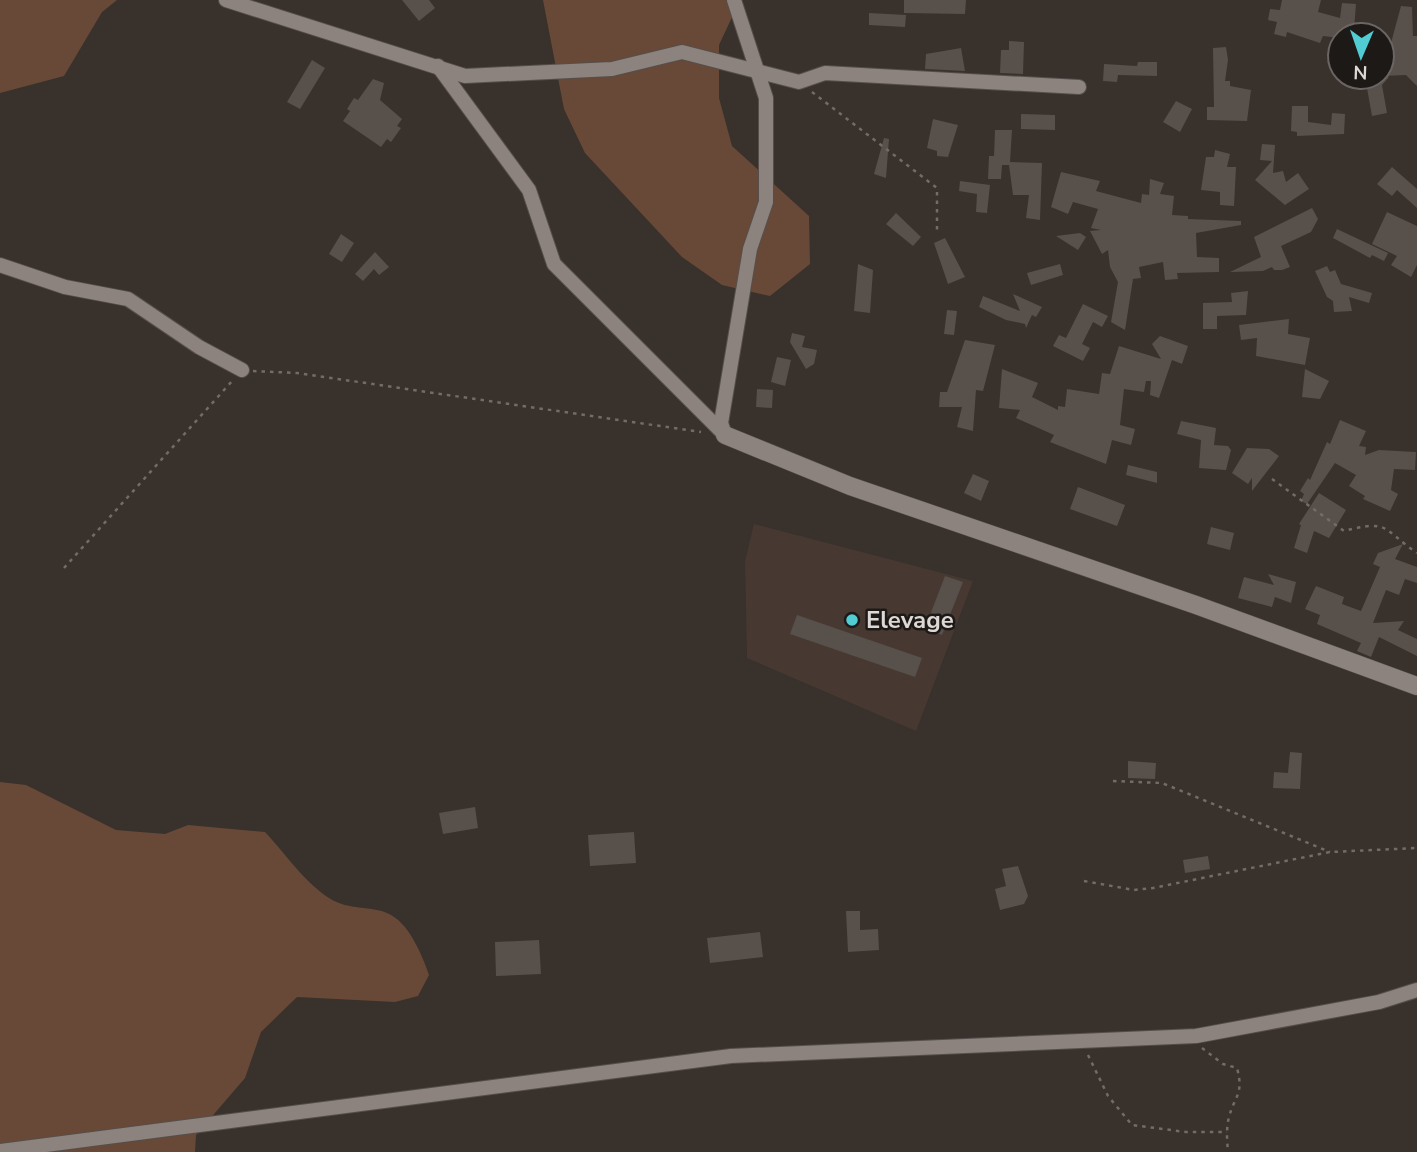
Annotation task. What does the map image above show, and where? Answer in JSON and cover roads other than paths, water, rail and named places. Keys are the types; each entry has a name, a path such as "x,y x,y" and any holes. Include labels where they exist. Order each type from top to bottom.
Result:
{"street":[{"path":"226,0 465,76 612,69 682,52 799,82 825,73 1079,87"},
{"path":"725,435 721,423 750,249 766,202 766,98 734,0"},
{"path":"438,66 529,190 554,264 725,435 850,486 1196,605 1417,686"},
{"path":"0,265 65,287 128,299 199,347 242,370"},
{"path":"0,1152 731,1056 1196,1036 1379,1002 1417,990"}],"place":[{"name":"Elevage","path":"852,620"}]}
